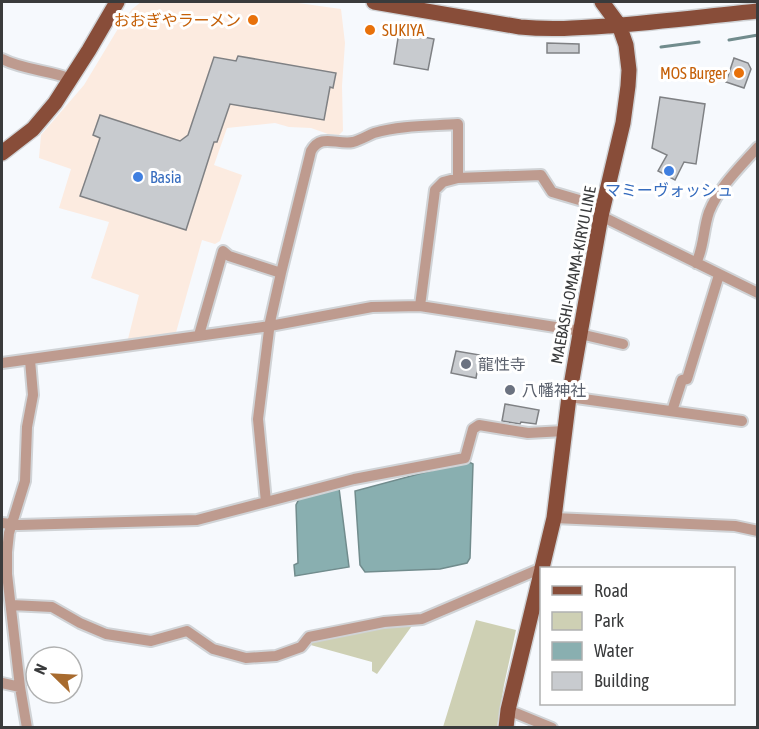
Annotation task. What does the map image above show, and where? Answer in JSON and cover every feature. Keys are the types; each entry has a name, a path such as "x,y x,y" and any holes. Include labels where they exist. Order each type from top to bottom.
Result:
{"main road":[{"path":"2,153 33,129 55,103 117,2"},
{"path":"374,2 520,27 556,29 758,11"},
{"path":"602,2 619,25"},
{"name":"MAEBASHI-OMAMA-KIRYU LINE","path":"542,567 554,518 564,431 580,333 602,212 623,123 629,70 627,51 619,25"},
{"name":"MAEBASHI-OMAMA-KIRYU LINE","path":"506,728 508,710 540,577"}],"street":[{"path":"2,59 15,65 71,79"},
{"path":"266,502 258,419 270,327 310,151 314,144 323,141 351,142 399,128 458,124 458,178"},
{"path":"696,263 700,257 709,213 718,195 758,147"},
{"path":"420,306 435,190 443,182 458,178 541,175 552,192 602,212 719,275 758,293"},
{"path":"199,335 223,251 229,256 281,273"},
{"path":"672,411 682,380 687,379 719,275"},
{"path":"2,363 270,327 369,307 420,306 580,333 623,344"},
{"path":"27,728 7,574 6,524 25,481 27,427 33,395 30,360"},
{"path":"569,397 742,421"},
{"path":"6,524 197,520 354,478 465,458 472,429 479,425 528,433 564,431"},
{"path":"554,518 735,526 758,531"},
{"path":"11,605 52,607 106,634 151,641 187,631 213,649 246,658 276,656 301,647 309,637 384,622 422,619 540,570"},
{"path":"2,683 20,687"},
{"path":"508,710 552,728"}],"shaded area":[{"path":"141,2 291,2 341,9 345,43 342,86 343,131 339,135 328,134 311,128 289,127 275,123 227,128 214,165 242,175 220,241 215,244 202,240 175,336 127,343 139,295 91,278 109,222 59,208 71,169 39,158 41,135 84,85 119,27 132,9"}],"green space":[{"path":"476,620 516,630 497,727 443,727"},
{"path":"414,623 377,674 372,671 372,662 307,644 313,639 384,624"}],"water":[{"path":"467,461 473,464 470,558 467,563 440,569 365,572 360,565 355,491"},
{"path":"339,488 349,567 295,576 294,565 298,563 296,505 299,499"}],"building":[{"path":"399,32 434,39 428,70 394,64"},
{"path":"547,43 579,44 579,53 547,53"},
{"path":"238,56 336,73 333,88 330,87 324,120 230,104 217,142 214,142 186,230 80,196 100,138 93,135 100,115 180,141 188,135 214,57 236,61"},
{"path":"734,58 748,63 751,69 744,88 726,82"},
{"path":"660,97 705,104 696,164 684,162 675,180 658,171 667,155 652,148"},
{"name":"龍性寺","path":"456,351 480,355 476,378 451,373"},
{"path":"505,404 539,410 536,424 502,421"}],"waterway":[{"path":"729,40 758,35"},
{"path":"661,47 699,42"}],"place":[{"name":"おおぎやラーメン","path":"253,20"},
{"name":"SUKIYA","path":"370,30"},
{"name":"MOS Burger","path":"739,73"},
{"name":"マミーヴォッシュ","path":"669,171"},
{"name":"Basia","path":"138,177"},
{"name":"龍性寺","path":"466,364"},
{"name":"八幡神社","path":"510,390"}]}
